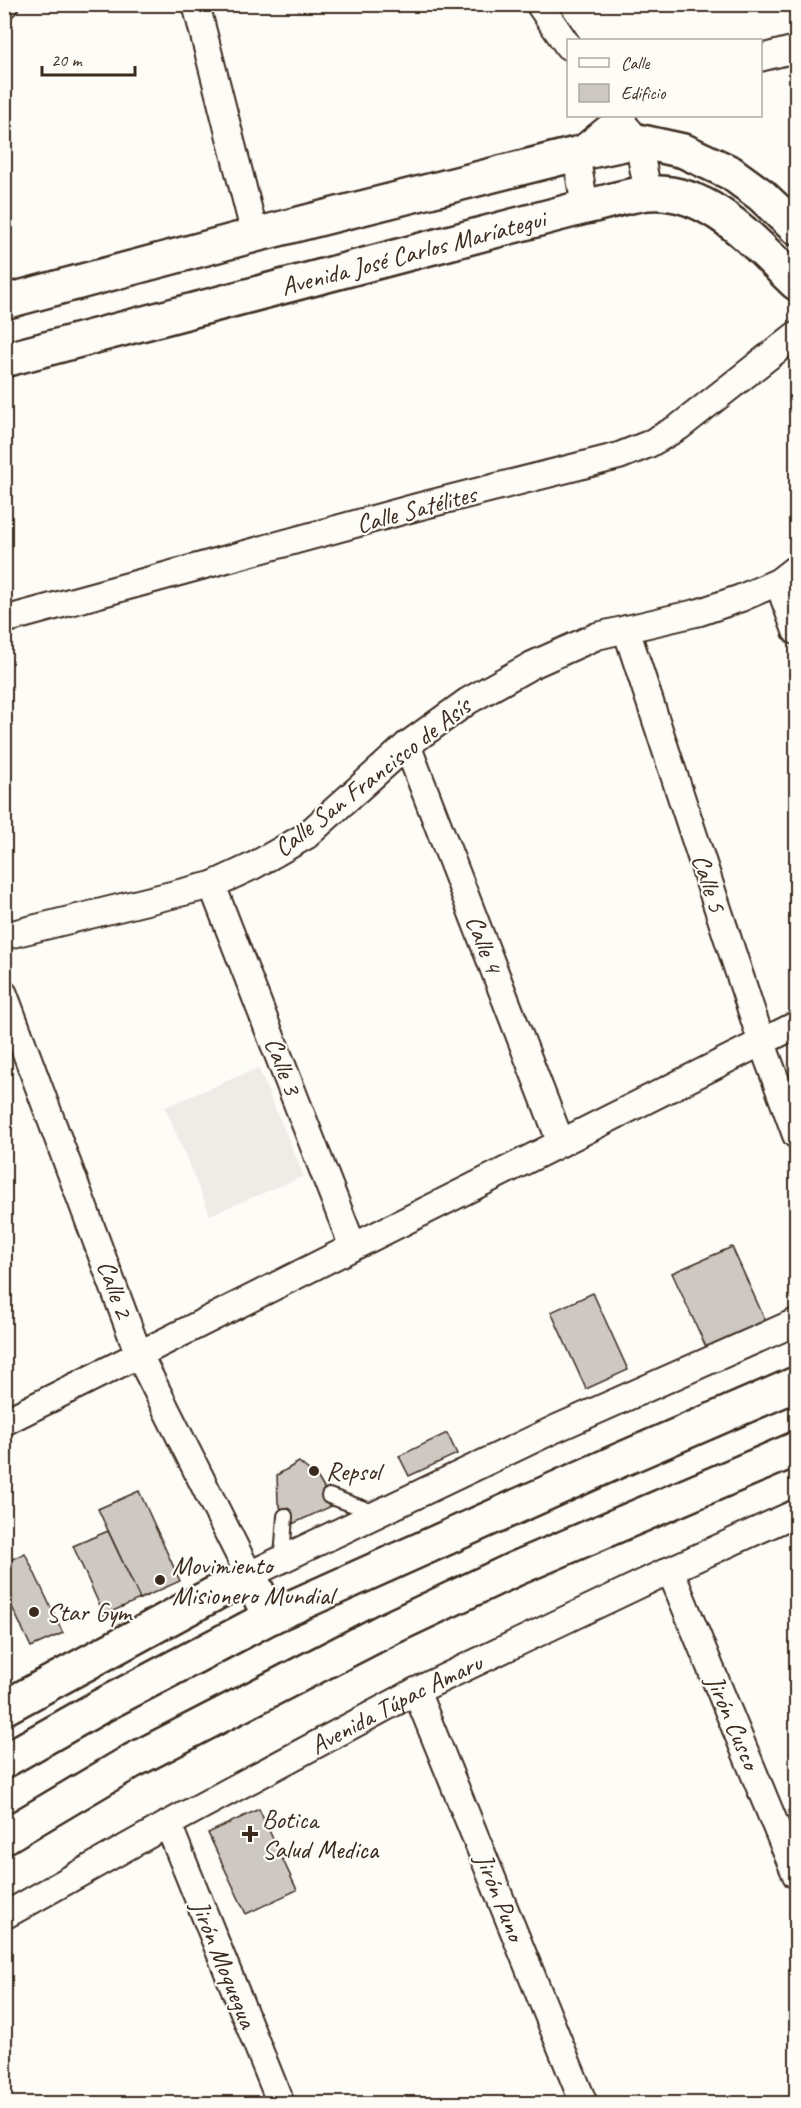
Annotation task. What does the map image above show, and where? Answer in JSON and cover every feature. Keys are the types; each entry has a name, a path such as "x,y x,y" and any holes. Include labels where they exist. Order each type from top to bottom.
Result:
{"main road":[{"name":"Avenida José Carlos Maríategui","path":"4,302 576,154 625,122 731,173 761,195 796,228"},
{"name":"Avenida José Carlos Maríategui","path":"4,360 585,207 648,193 676,194 701,203 731,221 796,283"},
{"path":"4,1761 101,1706 270,1617 796,1384"},
{"path":"4,1837 132,1761 388,1629 516,1569 796,1449"},
{"path":"4,1708 249,1575 270,1617"}],"street":[{"path":"196,4 255,236"},
{"path":"539,4 567,45"},
{"path":"762,58 796,49"},
{"path":"625,122 648,193"},
{"path":"576,154 585,207"},
{"name":"Calle Satélites","path":"4,620 417,507 619,456 649,444 679,427 796,335"},
{"path":"787,575 796,631"},
{"name":"Calle San Francisco de Asís","path":"4,936 212,885 253,866 306,836 407,745 468,701 532,665 597,636 699,612 741,598 787,575"},
{"name":"Calle 5","path":"626,629 762,1043 796,1135"},
{"name":"Calle 4","path":"407,745 561,1143"},
{"name":"Calle 3","path":"212,885 353,1247"},
{"name":"Calle 2","path":"4,994 139,1354 249,1575"},
{"path":"4,1422 796,1025"},
{"path":"249,1575 555,1429 796,1322"},
{"name":"Avenida Túpac Amaru","path":"4,1916 168,1824 416,1691 670,1570 796,1513"},
{"name":"Jirón Cusco","path":"670,1570 796,1875"},
{"name":"Jirón Puno","path":"416,1691 584,2103"},
{"name":"Jirón Moquegua","path":"168,1824 281,2103"}],"lane":[{"path":"329,1496 378,1514"},
{"path":"282,1559 285,1516"}],"shaded area":[{"path":"258,1068 304,1176 210,1215 165,1107"}],"building":[{"path":"732,1247 766,1322 707,1349 672,1273"},
{"path":"593,1293 628,1370 586,1389 551,1312"},
{"path":"447,1433 457,1454 409,1476 399,1456"},
{"path":"299,1462 318,1478 334,1505 290,1525 278,1503 277,1475"},
{"path":"139,1491 180,1581 140,1599 98,1509"},
{"path":"108,1531 140,1599 104,1615 73,1546"},
{"name":"Star Gym","path":"25,1553 63,1633 31,1647 4,1590 4,1563"},
{"path":"259,1809 297,1890 246,1914 208,1833"}],"place":[{"name":"Repsol","path":"314,1471"},
{"name":"Movimiento Misionero Mundial","path":"160,1580"},
{"name":"Star Gym","path":"34,1612"},
{"name":"Botica Salud Medica","path":"250,1834"}]}
